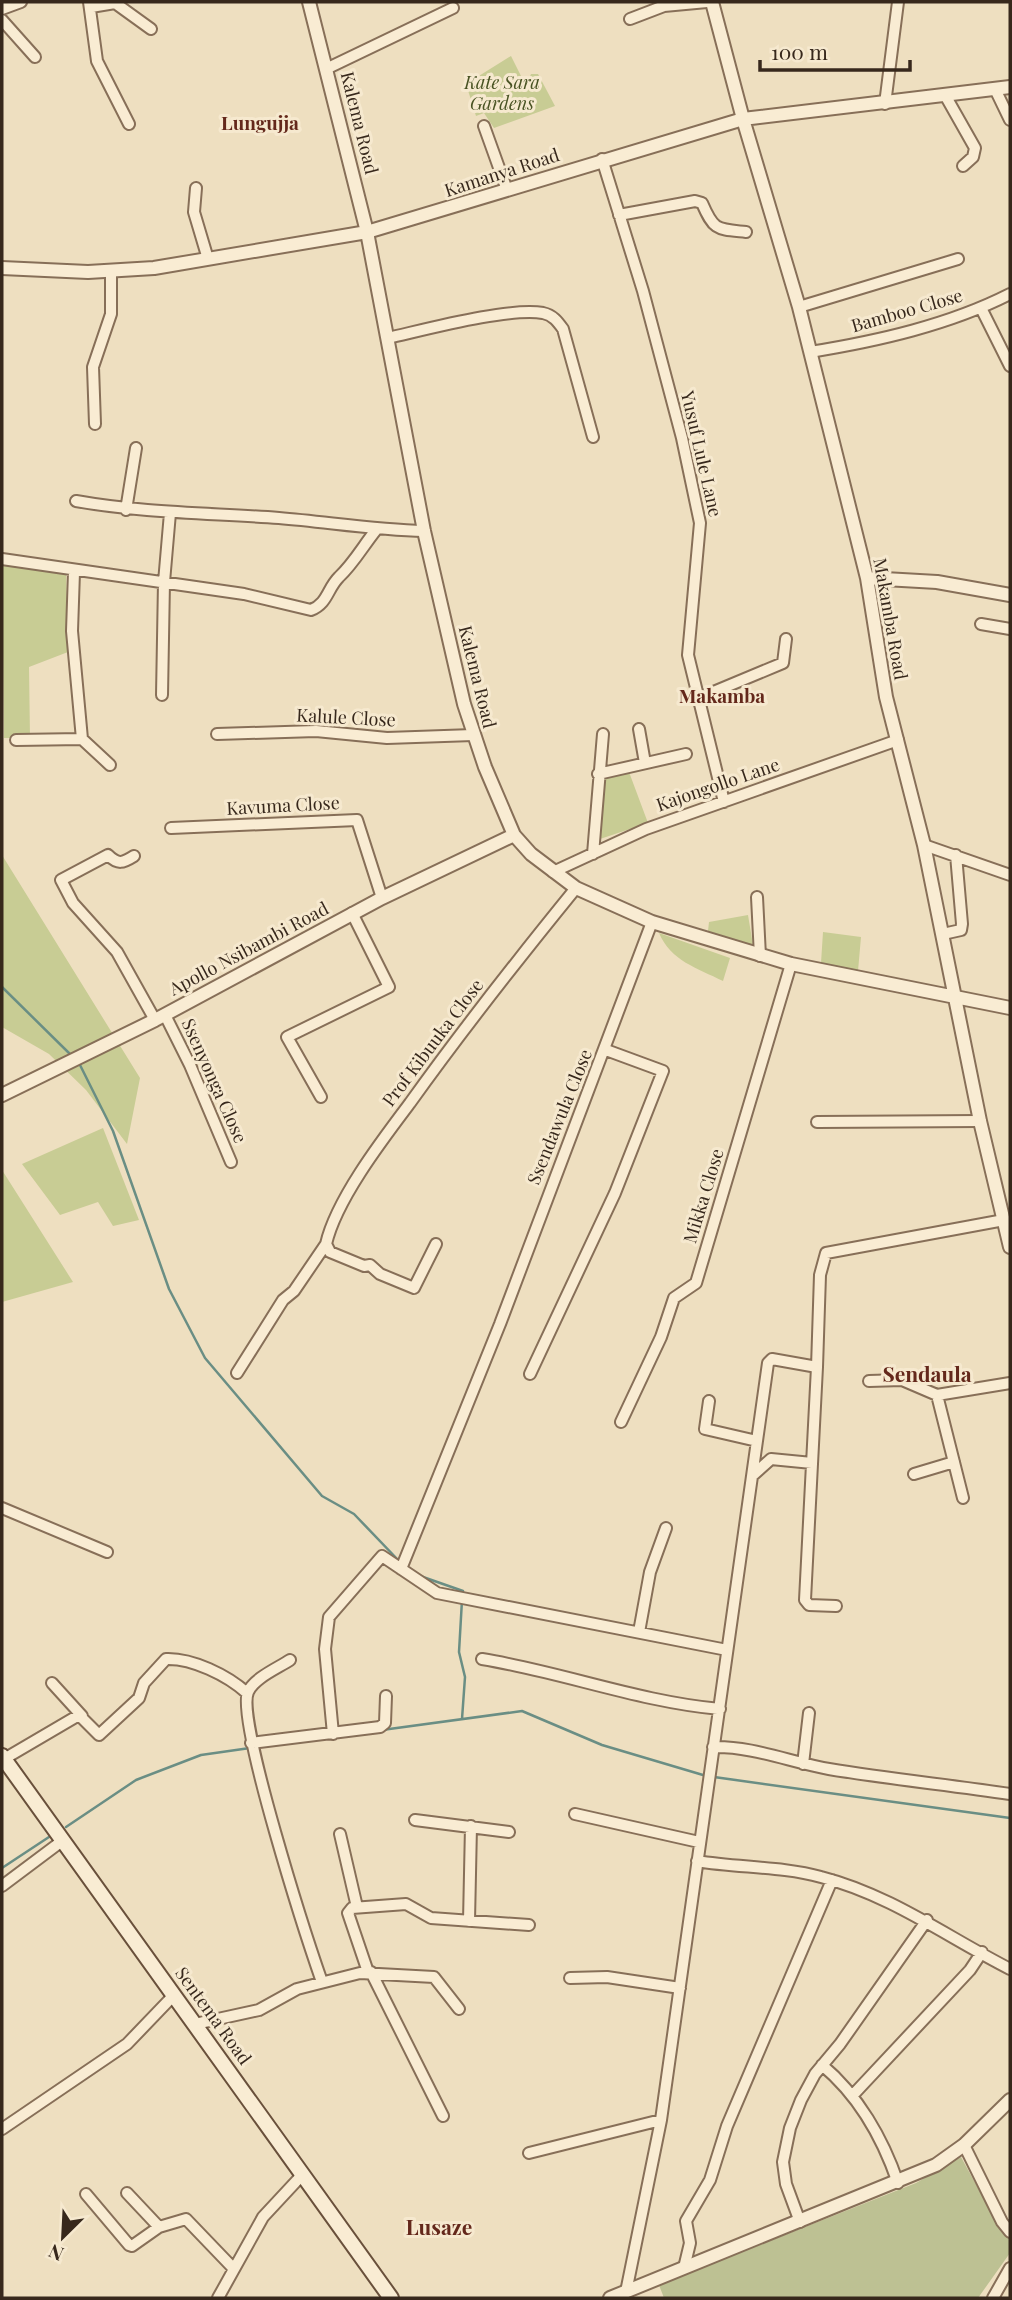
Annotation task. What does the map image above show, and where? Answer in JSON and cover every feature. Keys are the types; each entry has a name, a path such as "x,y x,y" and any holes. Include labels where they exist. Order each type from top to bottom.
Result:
{"main road":[{"name":"Sentema Road","path":"3,1758 391,2298"}],"street":[{"path":"2,9 20,2"},
{"name":"Kalema Road","path":"309,2 328,68 367,232 424,531 473,735 514,835 553,872 576,888 652,922 792,964 1010,1008"},
{"path":"630,19 664,6 710,2"},
{"name":"Makamba Road","path":"710,2 799,307 867,578 886,697 924,845 980,1121 1010,1247"},
{"path":"885,104 898,2"},
{"path":"129,124 97,61 90,4 115,4 151,29"},
{"path":"328,68 453,8"},
{"path":"2,20 35,57"},
{"name":"Kamanya Road","path":"2,268 111,271 154,268 367,232 602,159 743,119 1010,87"},
{"path":"995,89 1010,120"},
{"path":"945,95 975,148 973,157 963,166"},
{"path":"484,126 507,190"},
{"name":"Yusuf Lule Lane","path":"602,159 682,438 700,523 701,538 688,640 724,802"},
{"path":"196,188 194,212 208,259"},
{"path":"619,215 695,201 702,204 711,224 718,229 746,232"},
{"path":"799,307 958,259"},
{"path":"95,424 93,366 111,314 111,271"},
{"name":"Bamboo Close","path":"810,352 943,322 1010,294"},
{"path":"981,308 998,336 1010,366"},
{"path":"388,338 507,314 544,313 552,316 563,330 593,437"},
{"path":"126,510 136,448"},
{"path":"76,501 126,510 282,518 376,530 424,531"},
{"path":"162,695 164,582 170,513"},
{"path":"2,559 74,572 244,594 311,610 327,598 338,578 351,567 376,530"},
{"path":"74,572 72,631 82,739 110,765"},
{"path":"867,578 937,582 1010,595"},
{"path":"981,624 1010,629"},
{"path":"699,698 783,663 786,639"},
{"path":"639,729 645,764"},
{"name":"Kalule Close","path":"217,734 316,731 387,738 473,735"},
{"path":"593,854 603,734"},
{"path":"16,740 82,739"},
{"name":"Kajongollo Lane","path":"553,872 646,829 898,740"},
{"path":"598,775 686,754"},
{"name":"Kavuma Close","path":"171,828 357,820 382,898"},
{"name":"Apollo Nsibambi Road","path":"2,1095 160,1018 382,898 514,835"},
{"path":"924,845 1010,875"},
{"name":"Ssenyonga Close","path":"134,856 123,863 115,862 108,855 61,880 73,903 117,952 190,1065 230,1162"},
{"path":"943,934 961,930 962,924 956,855"},
{"name":"Prof Kibuuka Close","path":"237,1373 283,1300 294,1291 326,1244 352,1190 387,1134 526,949 576,888"},
{"path":"757,897 760,956"},
{"path":"321,1097 287,1037 389,987 352,914"},
{"name":"Ssendawula Close","path":"404,1564 606,1050 652,922"},
{"name":"Mikka Close","path":"621,1422 661,1337 674,1298 696,1283 792,964"},
{"path":"530,1374 615,1194 663,1071 606,1050"},
{"path":"817,1122 980,1121"},
{"path":"836,1606 806,1603 820,1275 826,1253 1004,1220"},
{"path":"326,1244 330,1252 364,1266 370,1265 380,1274 414,1288 436,1244"},
{"path":"625,2292 661,2120 769,1361 817,1367"},
{"path":"869,1381 902,1380 937,1395 1010,1383"},
{"path":"937,1395 963,1498"},
{"path":"709,1401 705,1429 757,1441"},
{"path":"752,1476 771,1459 812,1463"},
{"path":"914,1474 954,1462"},
{"path":"2,1508 107,1552"},
{"path":"639,1632 650,1572 666,1528"},
{"path":"333,1734 325,1649 330,1617 382,1556 404,1564 437,1593 727,1650"},
{"path":"52,1683 99,1735 139,1698 144,1683 166,1659 180,1658 208,1670 247,1693"},
{"path":"482,1659 565,1675 671,1702 720,1709"},
{"path":"247,1693 259,1681 290,1660"},
{"path":"247,1693 253,1748 298,1914 322,1982"},
{"path":"253,1748 380,1727 385,1723 386,1696"},
{"path":"803,1764 809,1713"},
{"path":"3,1758 82,1716"},
{"path":"713,1747 738,1746 803,1764 1010,1794"},
{"path":"575,1814 699,1842"},
{"path":"415,1820 509,1832"},
{"path":"469,1921 471,1826"},
{"path":"340,1834 357,1908"},
{"path":"2,1886 62,1841"},
{"path":"697,1861 742,1869 793,1871 832,1880 869,1893 927,1920 1010,1969"},
{"path":"684,2268 690,2243 686,2221 709,2180 727,2126 832,1880"},
{"path":"443,2116 370,1972 348,1913 350,1909 406,1904 431,1918 529,1925"},
{"path":"800,2222 786,2184 784,2154 801,2100 822,2065 840,2044 927,1920"},
{"path":"852,2096 970,1970 982,1952"},
{"path":"195,2024 259,2010 297,1989 370,1972 434,1977 459,2009"},
{"path":"570,1978 607,1978 680,1988"},
{"path":"2,2129 127,2043 174,1995"},
{"path":"822,2065 840,2080 852,2096 886,2149 898,2183"},
{"path":"610,2298 898,2183 936,2165 964,2145 1010,2100"},
{"path":"529,2153 661,2120"},
{"path":"964,2145 1002,2222 1010,2232"},
{"path":"218,2298 263,2217 303,2175"},
{"path":"127,2193 159,2227"},
{"path":"86,2194 129,2245 132,2246 174,2220 186,2220 234,2269"},
{"path":"993,2298 1010,2268"}],"green space":[{"name":"Kate Sara Gardens","path":"511,56 522,78 529,79 531,74 538,74 555,106 494,128 484,113 476,116 466,84"},
{"path":"2,563 66,573 68,652 29,667 30,738 4,738"},
{"path":"629,772 648,823 600,839 605,778"},
{"path":"2,855 140,1078 127,1144 86,1090 49,1054 2,1027"},
{"path":"748,915 753,945 708,931 709,922"},
{"path":"823,932 861,937 858,971 821,963"},
{"path":"659,933 730,958 723,981 678,957 664,943"},
{"path":"103,1128 139,1220 113,1226 98,1202 60,1215 22,1164"},
{"path":"2,1170 73,1282 2,1302"},
{"path":"961,2157 998,2225 1010,2239 1010,2253 978,2298 664,2298 659,2285 916,2183"}],"waterway":[{"path":"2,987 72,1056"},
{"path":"79,1063 113,1131 169,1289 205,1358 322,1496 354,1514 400,1562"},
{"path":"423,1577 463,1593"},
{"path":"462,1600 459,1652 465,1677 462,1719"},
{"path":"382,1730 522,1711 602,1745 703,1775"},
{"path":"66,1827 136,1780 201,1755 250,1748"},
{"path":"714,1777 1010,1818"},
{"path":"2,1868 52,1835"}],"district":[{"name":"Lungujja","path":"260,123"},
{"name":"Makamba","path":"722,696"},
{"name":"Sendaula","path":"927,1375"},
{"name":"Lusaze","path":"439,2228"}]}
